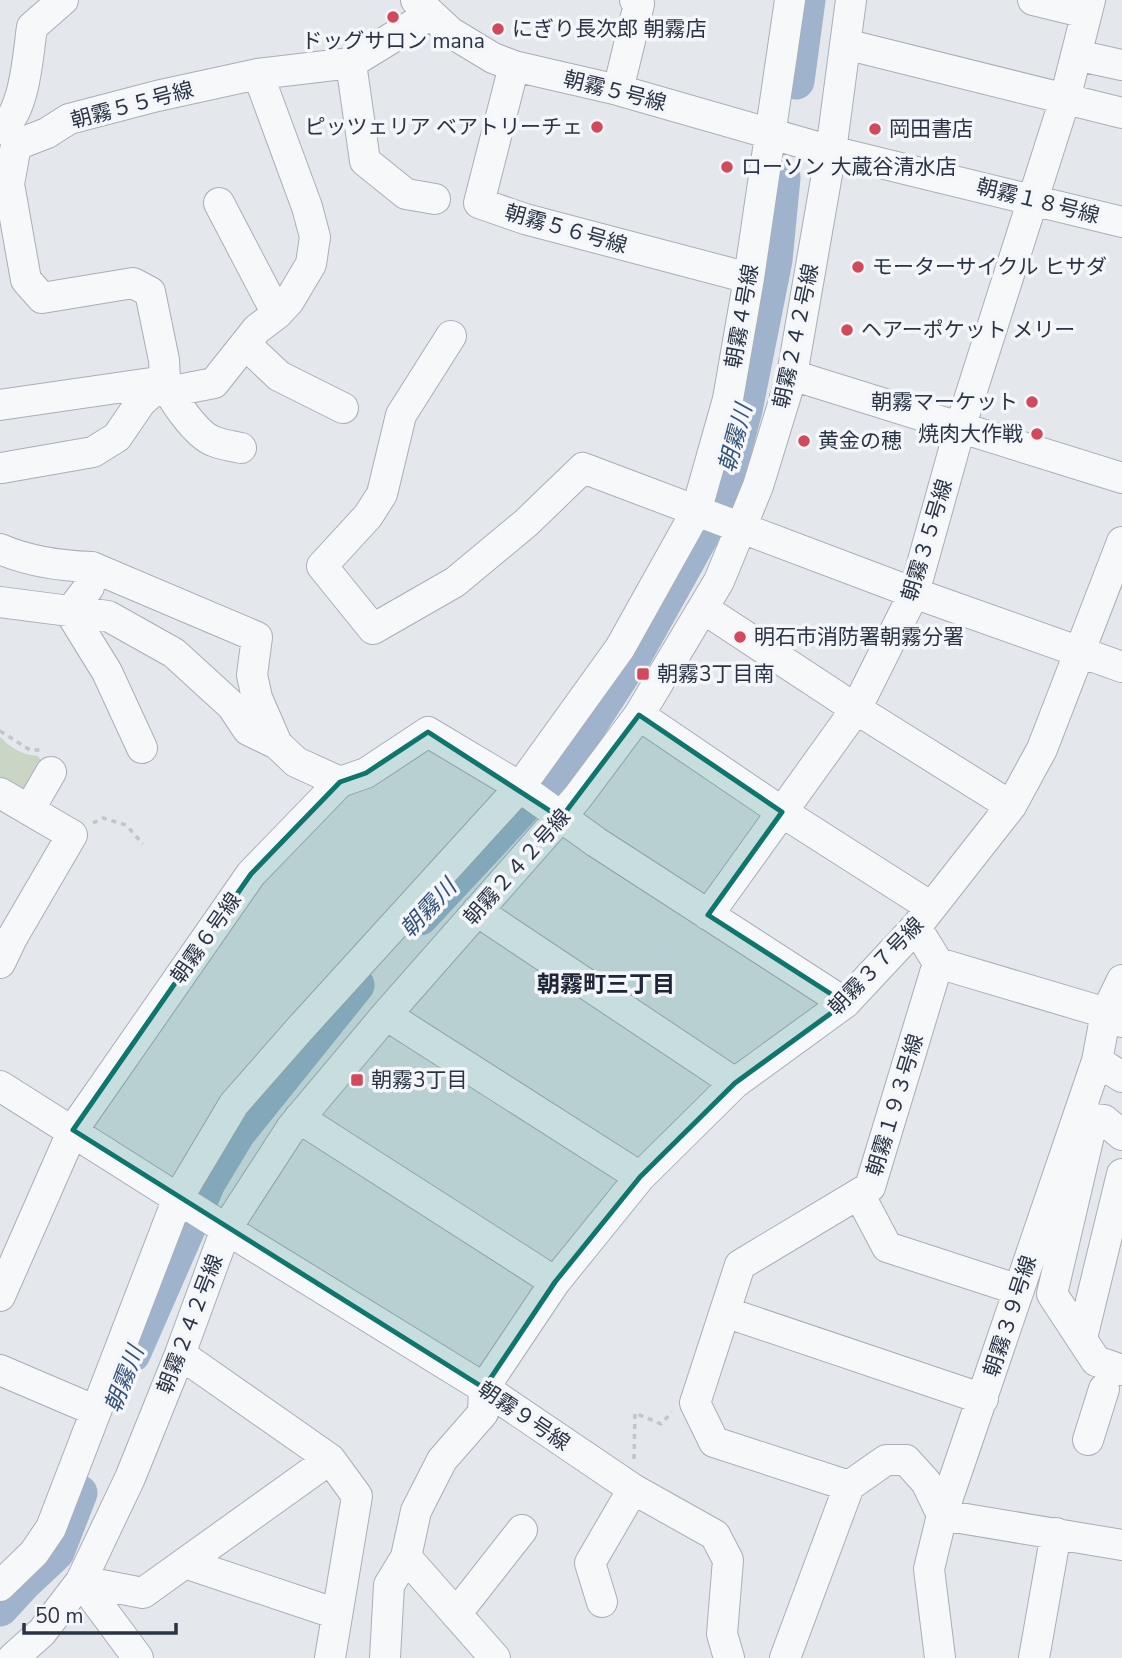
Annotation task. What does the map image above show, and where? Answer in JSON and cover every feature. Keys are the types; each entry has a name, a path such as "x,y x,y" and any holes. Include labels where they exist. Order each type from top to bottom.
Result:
{"street":[{"path":"0,130 9,124 22,93 32,27 63,0"},
{"path":"618,90 639,4 635,0"},
{"name":"朝霧４号線","path":"538,801 620,648 716,519 728,400 790,0"},
{"name":"朝霧２４２号線","path":"13,1658 42,1632 81,1581 130,1478 180,1354 199,1212 299,1118 477,911 538,801 639,715 719,581 716,519 758,486 792,375 831,151 850,0"},
{"path":"1033,0 1088,6"},
{"name":"朝霧３５号線","path":"708,915 856,709 914,593 960,428 1065,99 1088,6"},
{"name":"朝霧５号線","path":"422,7 450,32 493,58 514,66 618,90 831,151"},
{"name":"朝霧５５号線","path":"166,386 164,360 150,292 133,283 42,298 26,280 9,184 16,145 47,134 69,119 157,96 258,75 351,63 422,7"},
{"path":"845,44 1122,113"},
{"path":"1076,55 1122,65"},
{"path":"351,63 365,161 406,194 435,199"},
{"name":"朝霧５６号線","path":"514,66 479,203 525,219 749,278"},
{"path":"0,405 214,383 257,329 289,301 311,264 315,237 307,207 258,75"},
{"name":"朝霧１８号線","path":"831,151 1122,222"},
{"path":"219,203 277,314"},
{"path":"451,337 401,415 382,494 368,516 322,566 373,629 455,582 526,523 583,468 914,593 1122,667"},
{"path":"245,344 279,376 343,408"},
{"path":"792,375 1122,478"},
{"path":"166,386 182,412 211,441 241,447"},
{"path":"2,468 93,452 117,437 141,402 166,386"},
{"name":"朝霧３７号線","path":"484,1388 555,1282 640,1177 735,1083 845,1003 924,917 1011,806 1042,749 1122,542"},
{"path":"0,549 18,557 53,565 92,567 257,636 252,675 257,698 277,744"},
{"path":"70,612 89,587 92,567"},
{"path":"0,602 108,616 174,653 232,706 248,730 277,744 296,762 340,782"},
{"path":"704,609 1011,806"},
{"path":"70,612 107,672 142,748"},
{"path":"639,715 782,812 924,917 938,963 1114,1017"},
{"name":"朝霧６号線","path":"0,1296 72,1130 251,874 340,782 366,773 428,732 538,801"},
{"path":"29,810 51,772"},
{"path":"0,793 72,835 4,944"},
{"path":"0,1586 34,1553 51,1528 96,1411 199,1212 234,1104 298,1031 538,801 845,1003"},
{"path":"477,911 735,1083"},
{"name":"朝霧１９３号線","path":"695,1403 740,1265 870,1187 938,963"},
{"name":"朝霧３９号線","path":"938,1649 929,1569 942,1515 1019,1290 1086,1114 1097,1061 1114,1017 1122,980"},
{"path":"386,1014 640,1177"},
{"path":"1097,1061 1122,1077"},
{"name":"朝霧９号線","path":"0,1086 484,1388 634,1489 715,1535 728,1560 719,1650"},
{"path":"1088,1440 1113,1380 1096,1361 1052,1294 1086,1114 1104,1120 1122,1135"},
{"path":"299,1118 555,1282"},
{"path":"1082,1338 1122,1174"},
{"path":"859,1194 887,1247 1019,1290"},
{"path":"724,1312 983,1399"},
{"path":"180,1354 330,1459 357,1496 330,1658"},
{"path":"0,1370 96,1411"},
{"path":"385,1658 389,1586 406,1557 416,1511 442,1460 483,1413 484,1388"},
{"path":"695,1403 714,1442 849,1486"},
{"path":"81,1581 143,1593 330,1459"},
{"path":"785,1658 849,1486 886,1460 906,1460 926,1482 942,1515 1122,1545"},
{"path":"602,1602 590,1563 634,1489"},
{"path":"456,1614 522,1530"},
{"path":"1034,1658 1056,1533"},
{"path":"406,1557 495,1658"},
{"path":"185,1563 337,1614"},
{"path":"81,1581 138,1658"},
{"path":"912,1658 938,1649"}],"path":[{"path":"0,731 30,750 42,750 51,772"},
{"path":"72,835 103,818 126,825 143,844"},
{"path":"634,1489 635,1413 661,1424 677,1407 695,1403"}],"highlighted area":[{"path":"639,715 782,812 708,915 845,1003 735,1083 640,1177 555,1282 484,1388 73,1130 251,874 340,782 366,773 428,732 561,818"}],"green space":[{"path":"0,737 17,750 38,756 44,765 27,796 0,781"}],"waterway":[{"name":"朝霧川","path":"796,81 807,0"},
{"name":"朝霧川","path":"420,917 566,760 634,655 706,526 726,477 744,410 774,260 782,178"},
{"name":"朝霧川","path":"132,1354 207,1183 237,1133 356,985"},
{"name":"朝霧川","path":"0,1608 56,1552 79,1493"}],"place":[{"name":"ドッグサロン mana","path":"393,17"},
{"name":"にぎり長次郎 朝霧店","path":"498,29"},
{"name":"ピッツェリア ベアトリーチェ","path":"597,127"},
{"name":"岡田書店","path":"875,129"},
{"name":"ローソン 大蔵谷清水店","path":"727,167"},
{"name":"モーターサイクル ヒサダ","path":"858,267"},
{"name":"ヘアーポケット メリー","path":"847,330"},
{"name":"朝霧マーケット","path":"1032,402"},
{"name":"焼肉大作戦","path":"1037,434"},
{"name":"黄金の穂","path":"804,441"},
{"name":"明石市消防署朝霧分署","path":"740,637"},
{"name":"朝霧3丁目南","path":"643,674"},
{"name":"朝霧3丁目","path":"357,1080"}],"district":[{"name":"朝霧町三丁目","path":"606,984"}]}
